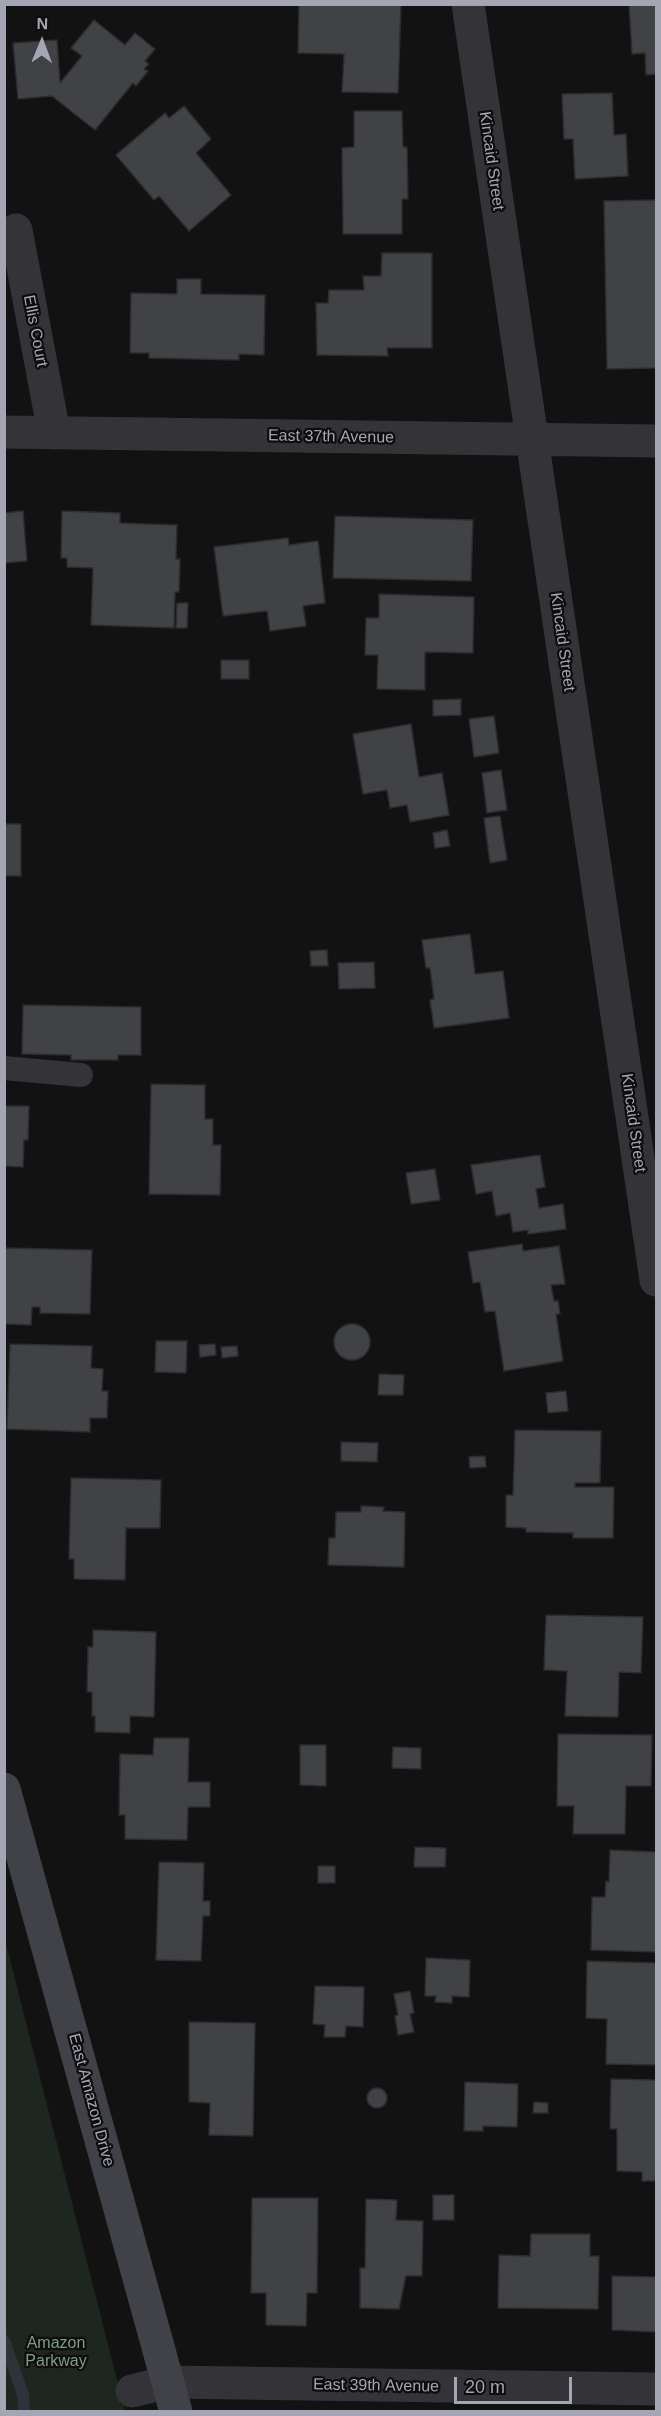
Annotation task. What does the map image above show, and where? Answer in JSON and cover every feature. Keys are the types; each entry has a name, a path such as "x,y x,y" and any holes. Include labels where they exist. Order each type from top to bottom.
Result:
{"street":[{"name":"Kincaid Street","path":"468,4 657,1280"},
{"name":"Ellis Court","path":"16,230 54,432"},
{"name":"East 37th Avenue","path":"4,432 657,441"},
{"name":"East Amazon Drive","path":"4,1789 172,2397"},
{"name":"East 39th Avenue","path":"132,2391 172,2397 657,2389"}],"lane":[{"path":"4,1068 81,1075"}],"green space":[{"name":"Amazon Parkway","path":"5,1940 125,2411 5,2411"}],"building":[{"path":"299,4 401,4 398,93 342,92 344,54 298,53"},
{"path":"629,4 656,4 656,74 646,75 645,53 632,54"},
{"path":"94,20 125,45 135,33 155,49 145,61 149,64 144,69 148,71 136,86 133,83 95,130 52,96 18,99 13,43 57,40 60,83 82,56 71,48"},
{"path":"612,93 614,135 626,134 628,176 575,179 573,139 564,139 562,94"},
{"path":"184,106 211,139 196,153 231,195 189,231 159,196 154,200 116,155 165,113 169,118"},
{"path":"354,111 402,111 403,147 407,147 408,199 402,199 402,234 343,234 342,148 354,147"},
{"path":"656,200 656,368 607,369 604,201"},
{"path":"382,253 432,253 432,348 387,348 388,356 317,355 316,303 328,303 329,290 364,290 363,276 381,276"},
{"path":"177,279 201,279 201,294 265,295 264,355 239,354 239,360 149,358 149,353 130,353 131,293 177,294"},
{"path":"23,511 27,561 4,563 4,513"},
{"path":"62,511 120,513 120,523 177,525 176,559 180,559 179,592 175,592 174,628 91,625 93,568 67,567 67,558 61,558"},
{"path":"335,516 473,520 471,581 333,578"},
{"path":"288,538 289,545 318,541 325,603 303,606 306,626 270,631 267,611 223,616 214,547"},
{"path":"379,594 474,597 473,653 425,652 425,690 377,689 378,655 365,655 366,618 379,618"},
{"path":"177,603 188,603 187,628 176,628"},
{"path":"221,660 249,660 249,679 221,679"},
{"path":"461,699 461,715 433,716 433,700"},
{"path":"494,716 499,753 474,757 469,719"},
{"path":"411,724 419,777 442,773 449,815 410,822 407,805 390,808 387,790 363,794 353,734"},
{"path":"501,770 507,810 487,813 482,773"},
{"path":"500,816 507,860 490,863 484,818"},
{"path":"4,824 21,824 21,876 4,876"},
{"path":"447,830 450,846 435,848 433,833"},
{"path":"470,934 475,974 503,971 509,1018 434,1028 430,1000 434,999 430,968 426,968 422,940"},
{"path":"327,950 328,966 311,966 310,951"},
{"path":"374,962 375,988 339,989 338,963"},
{"path":"23,1005 141,1007 141,1055 118,1055 118,1060 71,1060 71,1055 22,1054"},
{"path":"151,1084 205,1085 205,1119 213,1119 213,1145 221,1145 220,1195 149,1194"},
{"path":"4,1106 29,1106 28,1140 24,1140 23,1167 4,1166"},
{"path":"540,1155 545,1187 536,1189 539,1208 563,1204 566,1229 528,1234 528,1230 513,1232 510,1213 496,1216 492,1191 476,1194 471,1165"},
{"path":"435,1169 440,1200 411,1204 406,1173"},
{"path":"522,1244 523,1251 559,1246 565,1284 551,1285 554,1301 558,1301 560,1314 556,1314 563,1361 504,1371 495,1311 485,1312 480,1282 473,1283 468,1252"},
{"path":"4,1248 92,1250 90,1314 40,1313 40,1307 32,1307 31,1325 4,1324"},
{"path":"352,1324 365,1329 370,1342 365,1355 352,1360 339,1355 334,1342 339,1329"},
{"path":"156,1341 187,1341 186,1373 155,1372"},
{"path":"10,1344 92,1346 91,1368 103,1369 102,1391 108,1391 107,1418 90,1418 90,1432 7,1429"},
{"path":"215,1344 216,1355 200,1357 199,1345"},
{"path":"237,1346 238,1356 222,1358 221,1347"},
{"path":"379,1374 404,1375 403,1395 378,1395"},
{"path":"566,1391 568,1411 548,1413 546,1393"},
{"path":"515,1430 601,1431 600,1483 575,1483 575,1487 614,1487 613,1538 573,1538 573,1533 526,1532 526,1528 506,1527 506,1495 513,1495"},
{"path":"341,1442 378,1443 377,1462 341,1461"},
{"path":"485,1456 486,1467 470,1468 469,1457"},
{"path":"71,1478 161,1480 160,1528 126,1528 125,1580 74,1579 74,1559 69,1559"},
{"path":"361,1506 384,1507 383,1511 405,1512 404,1567 328,1565 329,1538 335,1538 336,1512 361,1512"},
{"path":"546,1615 643,1617 641,1673 619,1672 618,1717 565,1716 567,1671 544,1670"},
{"path":"93,1630 156,1632 154,1717 130,1716 130,1733 95,1732 92,1692 87,1692 88,1647 93,1647"},
{"path":"558,1734 652,1735 651,1786 626,1786 625,1834 573,1834 574,1806 557,1806"},
{"path":"154,1738 189,1738 188,1782 210,1782 210,1807 188,1807 187,1840 125,1839 125,1815 119,1815 120,1754 153,1755"},
{"path":"300,1745 326,1745 326,1786 300,1785"},
{"path":"393,1747 421,1748 421,1769 392,1768"},
{"path":"415,1847 446,1848 445,1867 414,1867"},
{"path":"610,1850 656,1852 656,1952 591,1950 592,1897 605,1897 606,1881 609,1882"},
{"path":"159,1862 204,1863 203,1901 210,1901 210,1916 203,1916 201,1961 156,1960"},
{"path":"318,1866 335,1866 335,1883 318,1883"},
{"path":"426,1958 470,1960 469,1997 452,1996 452,2003 435,2002 436,1996 425,1996"},
{"path":"587,1961 656,1963 656,2065 606,2064 607,2019 586,2018"},
{"path":"315,1986 364,1987 363,2027 346,2026 345,2037 324,2037 325,2025 313,2024"},
{"path":"410,1991 414,2013 410,2014 414,2032 398,2035 395,2016 398,2015 394,1994"},
{"path":"189,2022 255,2023 253,2136 209,2135 210,2103 189,2102"},
{"path":"611,2079 656,2080 656,2181 642,2181 642,2172 617,2171 617,2129 610,2129"},
{"path":"465,2082 518,2084 517,2127 483,2126 483,2131 464,2131"},
{"path":"373,2088 381,2088 387,2094 387,2102 381,2108 373,2108 367,2102 367,2094"},
{"path":"534,2102 548,2103 548,2113 533,2113"},
{"path":"433,2195 454,2195 454,2220 433,2220"},
{"path":"252,2198 318,2198 317,2293 307,2293 306,2326 266,2325 266,2293 251,2293"},
{"path":"366,2199 397,2200 396,2220 423,2221 422,2276 406,2276 399,2309 360,2308 360,2268 365,2268"},
{"path":"531,2234 590,2234 590,2256 599,2256 598,2309 498,2308 499,2255 530,2256"},
{"path":"612,2276 656,2277 656,2332 612,2330"}],"waterway":[{"path":"4,2341 23,2394 24,2412"}]}
